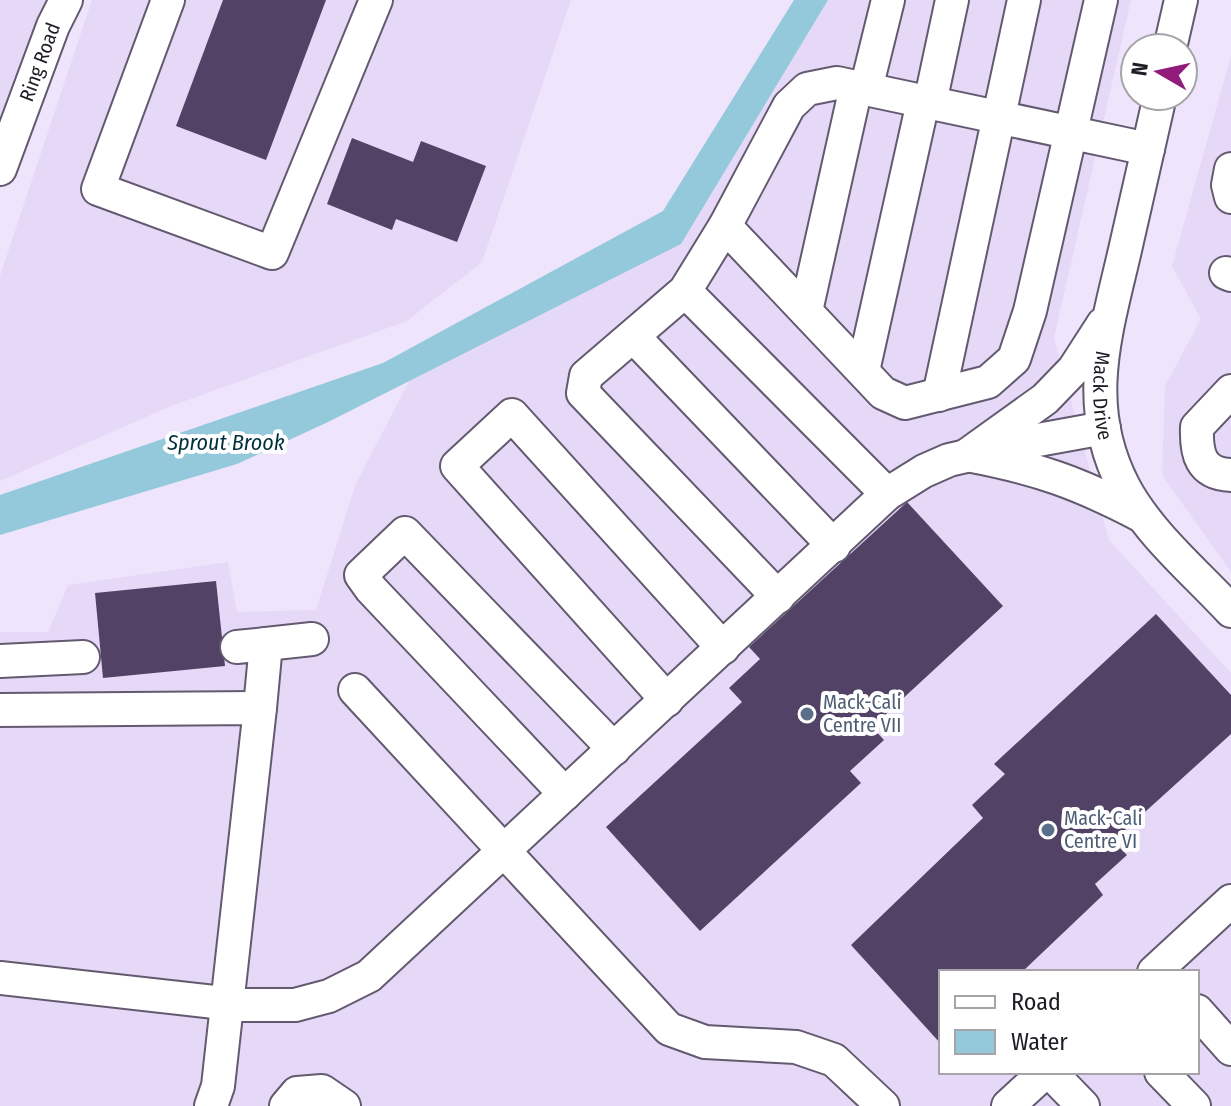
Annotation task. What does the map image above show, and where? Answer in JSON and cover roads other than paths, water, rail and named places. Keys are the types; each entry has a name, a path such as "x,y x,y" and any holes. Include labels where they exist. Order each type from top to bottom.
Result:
{"street":[{"path":"168,0 98,189 272,253 376,0"},
{"path":"806,311 861,88 888,0"},
{"path":"863,371 952,0"},
{"path":"939,395 1024,0"},
{"path":"725,226 883,393 905,403 988,382 1014,359 1030,311 1101,0"},
{"path":"1174,32 1181,0"},
{"name":"Ring Road","path":"0,169 59,9"},
{"path":"778,597 583,393 586,376 685,291 725,226 789,106 807,89 837,83 1148,149"},
{"name":"Mack Drive","path":"1156,112 1102,348 1100,393 1106,443 1125,488 1146,518 1231,611"},
{"path":"1231,169 1228,185 1231,197"},
{"path":"685,291 887,494"},
{"path":"967,455 1045,399 1074,369 1111,311"},
{"path":"633,336 834,546"},
{"path":"1231,391 1197,427 1196,447 1204,464 1218,474 1231,475"},
{"path":"667,700 457,466 512,415 723,648"},
{"path":"0,978 227,1004 295,1005 329,996 369,976 887,494 949,460 1104,428"},
{"path":"967,455 1049,473 1092,489 1146,518"},
{"path":"565,794 361,575 405,533 614,749"},
{"path":"211,1106 218,1086 260,708 251,646 312,639"},
{"path":"0,661 83,657"},
{"path":"355,690 669,1029 705,1042 796,1047 834,1060 883,1106"},
{"path":"0,710 260,708"},
{"path":"1159,970 1227,914"},
{"path":"1199,1013 1231,1049"},
{"path":"1008,1106 1046,1074"},
{"path":"1050,1074 1083,1106"},
{"path":"1163,1074 1194,1106"},
{"path":"286,1106 297,1093 322,1091 344,1106"}],"water":[{"name":"Sprout Brook","path":"794,0 828,0 681,244 328,422 237,464 0,535 0,495 383,363 663,211"}],"place":[{"name":"Mack-Cali Centre VII","path":"807,714"},
{"name":"Mack-Cali Centre VI","path":"1048,830"}]}
